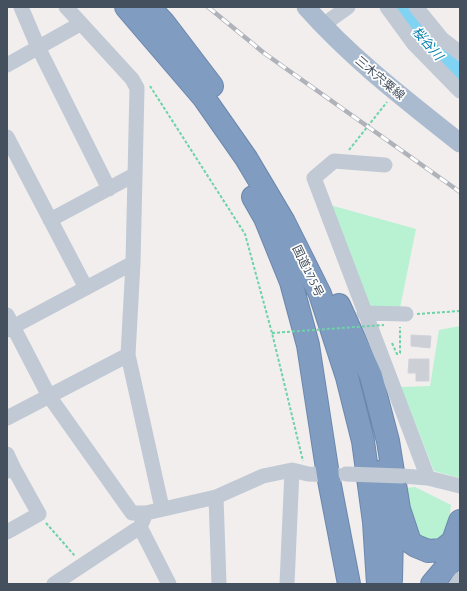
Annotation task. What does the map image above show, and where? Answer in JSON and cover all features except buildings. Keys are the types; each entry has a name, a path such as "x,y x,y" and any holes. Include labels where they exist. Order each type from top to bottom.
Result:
{"highway":[{"name":"国道175号","path":"126,7 146,17 164,23 239,121 290,203 339,305 362,373 378,443 392,533 391,584"},
{"name":"国道175号","path":"146,17 246,158 284,222 320,294 347,377 363,441 374,522 378,584"},
{"path":"146,17 265,218 291,282 308,345 327,474 349,584"},
{"path":"339,305 371,376 388,441 399,509 410,542 422,550 442,550 453,541 460,521"},
{"path":"432,584 460,551"}],"main road":[{"name":"三木宍粟線","path":"306,7 342,46 395,92 460,143"}],"street":[{"path":"21,7 38,47 108,189"},
{"path":"66,7 132,79 137,88 133,263 128,355 162,508"},
{"path":"323,25 348,7"},
{"path":"387,7 414,44 460,91"},
{"path":"416,7 442,39 460,53"},
{"path":"7,64 80,24"},
{"path":"7,137 86,288"},
{"path":"385,165 334,161 314,178 364,313 428,478"},
{"path":"50,220 134,175"},
{"path":"133,263 86,288 9,324 49,396 132,513 143,520 169,584"},
{"path":"364,313 403,314"},
{"path":"7,418 128,355"},
{"path":"7,454 10,470 39,514 7,532"},
{"path":"287,584 292,470"},
{"path":"54,584 83,566 143,520 162,508 216,497 263,476 292,470 327,474 428,478 460,486"},
{"path":"216,497 219,584"},
{"path":"457,584 460,579"}],"path":[{"path":"145,80 245,234 272,333 299,449 327,474"},
{"path":"334,161 348,151 395,92"},
{"path":"389,337 397,354 400,353 403,314 460,311"},
{"path":"272,333 384,325 386,331"},
{"path":"39,514 83,566"}],"green space":[{"path":"330,205 416,229 399,313 370,311"},
{"path":"460,326 460,478 434,471 401,387 430,386 439,330"},
{"path":"415,487 451,505 448,529 442,539 430,542 414,536 406,488"}],"waterway":[{"name":"桜谷川","path":"399,7 432,52 460,75"}],"railway":[{"path":"208,7 264,53 460,192"}]}
